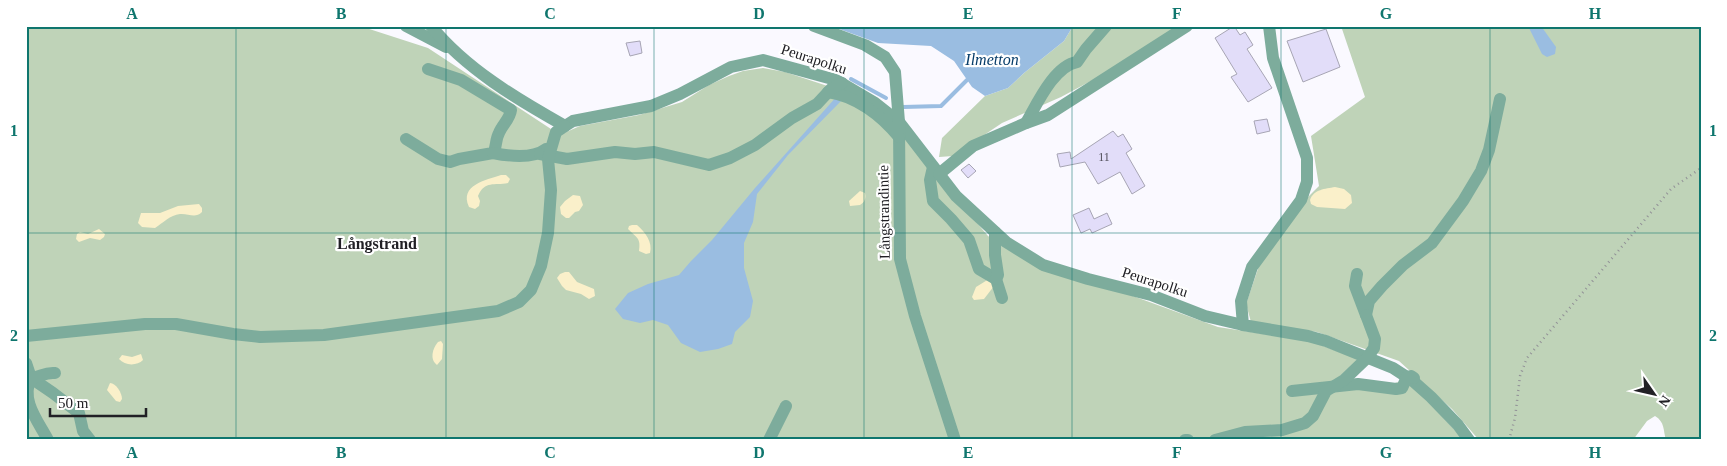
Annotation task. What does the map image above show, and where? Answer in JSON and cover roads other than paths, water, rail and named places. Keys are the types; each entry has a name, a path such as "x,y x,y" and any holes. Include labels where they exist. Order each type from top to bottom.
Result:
{"street":[{"path":"406,26 452,50 528,106 565,126 556,132 553,141 544,155"},
{"path":"431,26 452,50"},
{"name":"Långstrandintie","path":"814,26 865,45 885,57 895,72 899,122 900,259 915,316 955,440"},
{"path":"1026,123 1051,82 1062,68 1077,62 1106,26"},
{"path":"996,279 979,268 969,240 933,202 930,180 936,171 974,146 1048,115 1187,26"},
{"path":"1243,325 1240,301 1252,267 1301,200 1307,182 1307,158 1273,58 1268,26"},
{"name":"Peurapolku","path":"565,126 573,121 651,106 680,94 731,67 763,60 836,80 875,103 899,122 956,196 1006,242 1043,265 1151,295 1204,316 1326,341 1392,368 1407,377 1431,397 1462,436"},
{"path":"428,69 462,80 511,110 510,115 497,135 497,148 493,153"},
{"path":"406,138 438,159 450,162 493,153 503,155 544,155 567,159 615,152 635,154 654,152 709,164 730,158 755,145 792,118 817,104 828,92 842,84"},
{"path":"828,92 850,97 869,109 899,137"},
{"path":"1366,315 1369,301 1403,266 1432,244 1463,201 1481,171 1489,150 1500,99"},
{"path":"26,336 145,324 176,324 260,337 324,335 498,311 519,302 531,290 541,266 548,233 551,190 548,160 544,155"},
{"path":"995,232 995,254 998,275 996,279 1002,298"},
{"path":"1215,440 1238,433 1282,430 1305,422 1316,412 1326,391 1344,380 1367,358 1374,348 1375,338 1355,286 1357,274"},
{"path":"26,363 31,378 79,413 83,431 90,440"},
{"path":"31,378 38,378 47,373 55,373"},
{"path":"1292,391 1358,384 1396,389 1402,388 1407,377"},
{"path":"31,378 28,385 27,399 48,440"},
{"path":"769,440 786,406"}],"water":[{"name":"Ilmetton","path":"831,26 1073,26 1064,41 1008,88 985,96 972,87 954,61 931,46 878,43"},
{"path":"1528,26 1541,26 1556,47 1555,54 1547,57 1542,54"},
{"path":"838,95 843,99 788,155 757,194 753,222 744,243 744,268 753,301 750,317 735,332 732,344 700,352 681,343 668,325 653,320 640,323 623,319 615,309 628,293 648,284 679,275 712,240 755,188"}],"waterway":[{"path":"851,79 886,98"},
{"path":"903,107 941,106 967,80"}],"district":[{"name":"Långstrand","path":"377,243"}]}
